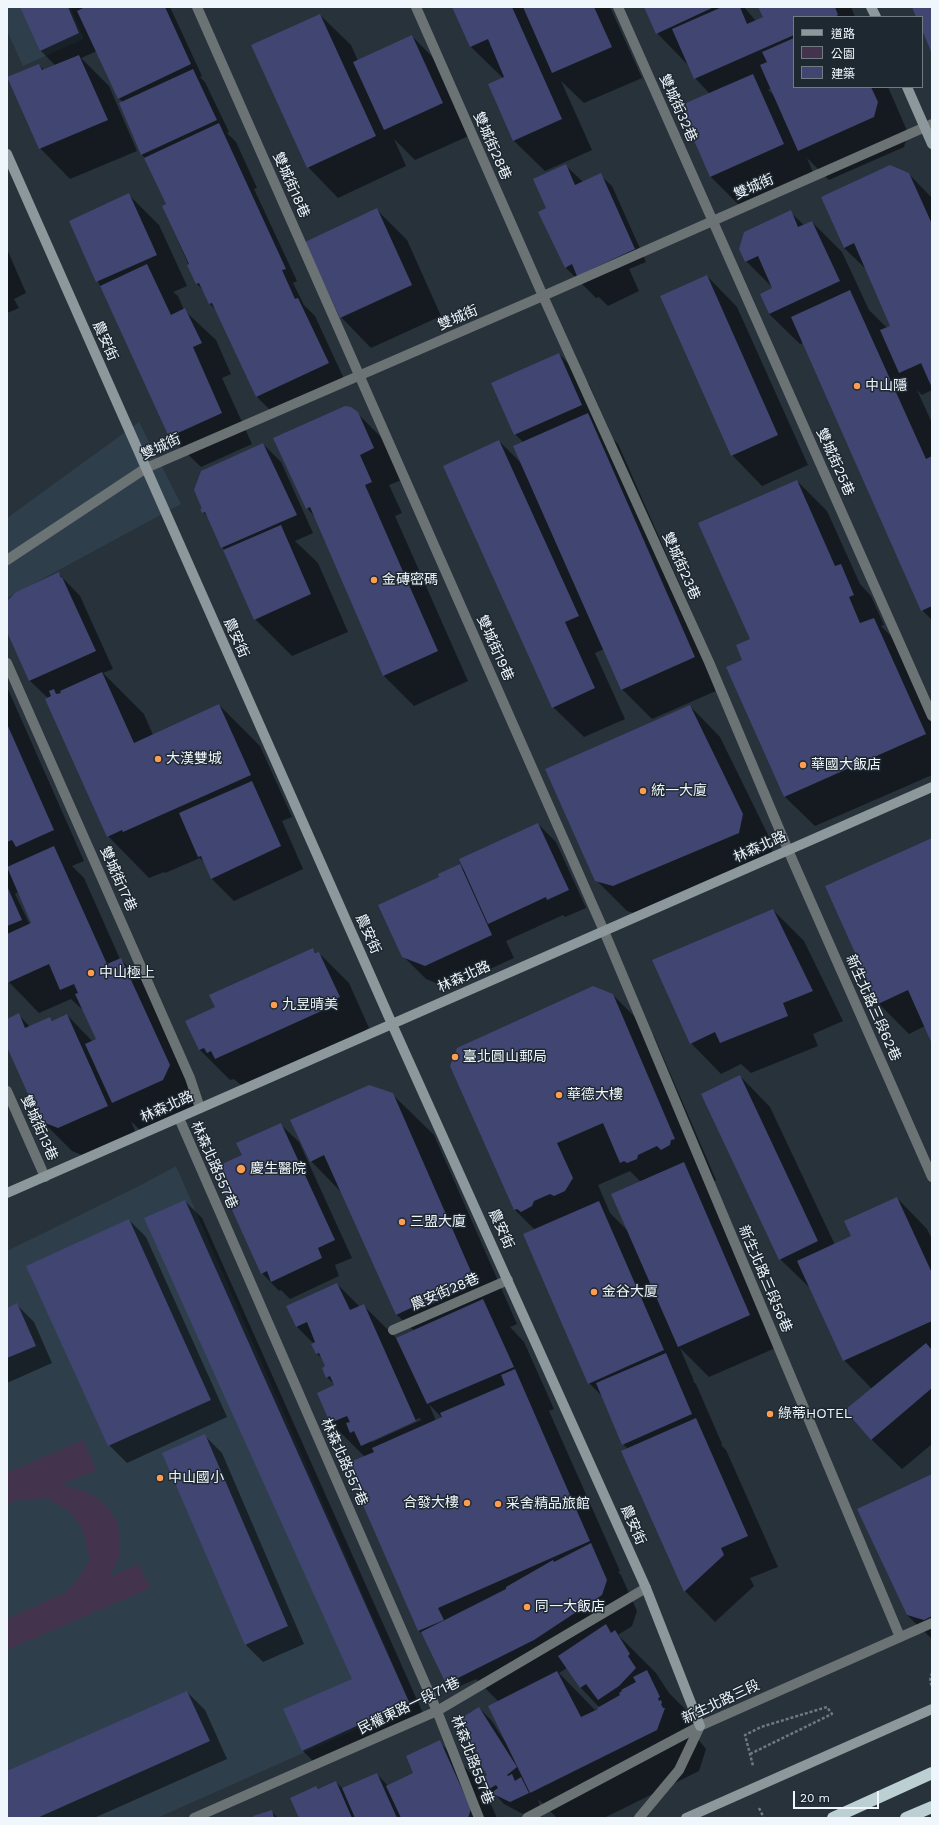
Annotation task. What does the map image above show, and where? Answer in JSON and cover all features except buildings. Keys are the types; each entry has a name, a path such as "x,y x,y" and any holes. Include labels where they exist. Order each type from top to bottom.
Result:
{"highway":[{"path":"833,1818 932,1773"},
{"path":"906,1818 932,1807"}],"street":[{"name":"雙城街18巷","path":"197,7 360,375"},
{"name":"雙城街28巷","path":"416,7 542,296"},
{"name":"雙城街32巷","path":"618,7 713,220"},
{"path":"871,7 876,16"},
{"path":"908,88 928,126 932,144"},
{"name":"雙城街","path":"7,560 146,468 928,126"},
{"name":"農安街","path":"7,154 392,1024 646,1588 700,1726"},
{"name":"雙城街25巷","path":"713,220 932,716"},
{"name":"雙城街23巷","path":"542,296 709,662 788,850"},
{"name":"雙城街19巷","path":"360,375 604,931"},
{"name":"雙城街17巷","path":"7,663 190,1078 200,1108"},
{"name":"林森北路","path":"7,1193 932,787"},
{"name":"新生北路三段62巷","path":"788,850 932,1177"},
{"name":"新生北路三段56巷","path":"604,931 900,1637"},
{"name":"雙城街13巷","path":"7,1091 45,1177"},
{"name":"林森北路557巷","path":"179,1118 437,1711 479,1818"},
{"name":"農安街28巷","path":"393,1330 508,1280"},
{"name":"民權東路一段71巷","path":"194,1818 437,1711 646,1588"},
{"name":"新生北路三段","path":"527,1818 700,1726 932,1623"},
{"path":"686,1818 932,1709"},
{"path":"639,1818 680,1770 700,1726"}],"path":[{"path":"932,1673 930,1681 932,1686"},
{"path":"750,1754 832,1714 827,1707 761,1727 745,1735 754,1770"}],"shaded area":[{"path":"7,7 70,7 84,39 23,66 7,31"},
{"path":"139,422 181,504 7,598 7,518"},
{"name":"中山國小","path":"176,1166 411,1705 157,1818 7,1818 7,1251 141,1185"}],"green space":[{"path":"83,1440 96,1470 61,1485 84,1491 104,1503 117,1521 120,1539 120,1556 109,1577 139,1564 150,1588 7,1650 7,1619 65,1593 79,1578 90,1560 83,1530 70,1511 46,1498 16,1500 7,1504 7,1473"}],"place":[{"name":"中山隱","path":"857,386"},
{"name":"金磚密碼","path":"374,580"},
{"name":"大漢雙城","path":"158,759"},
{"name":"華國大飯店","path":"803,765"},
{"name":"統一大廈","path":"643,791"},
{"name":"中山極上","path":"91,973"},
{"name":"九昱晴美","path":"274,1005"},
{"name":"臺北圓山郵局","path":"455,1057"},
{"name":"華德大樓","path":"559,1095"},
{"name":"慶生醫院","path":"241,1169"},
{"name":"三盟大廈","path":"402,1222"},
{"name":"金谷大厦","path":"594,1292"},
{"name":"綠蒂HOTEL","path":"770,1414"},
{"name":"中山國小","path":"160,1478"},
{"name":"合發大樓","path":"467,1503"},
{"name":"采舍精品旅館","path":"498,1504"},
{"name":"同一大飯店","path":"527,1607"}]}
